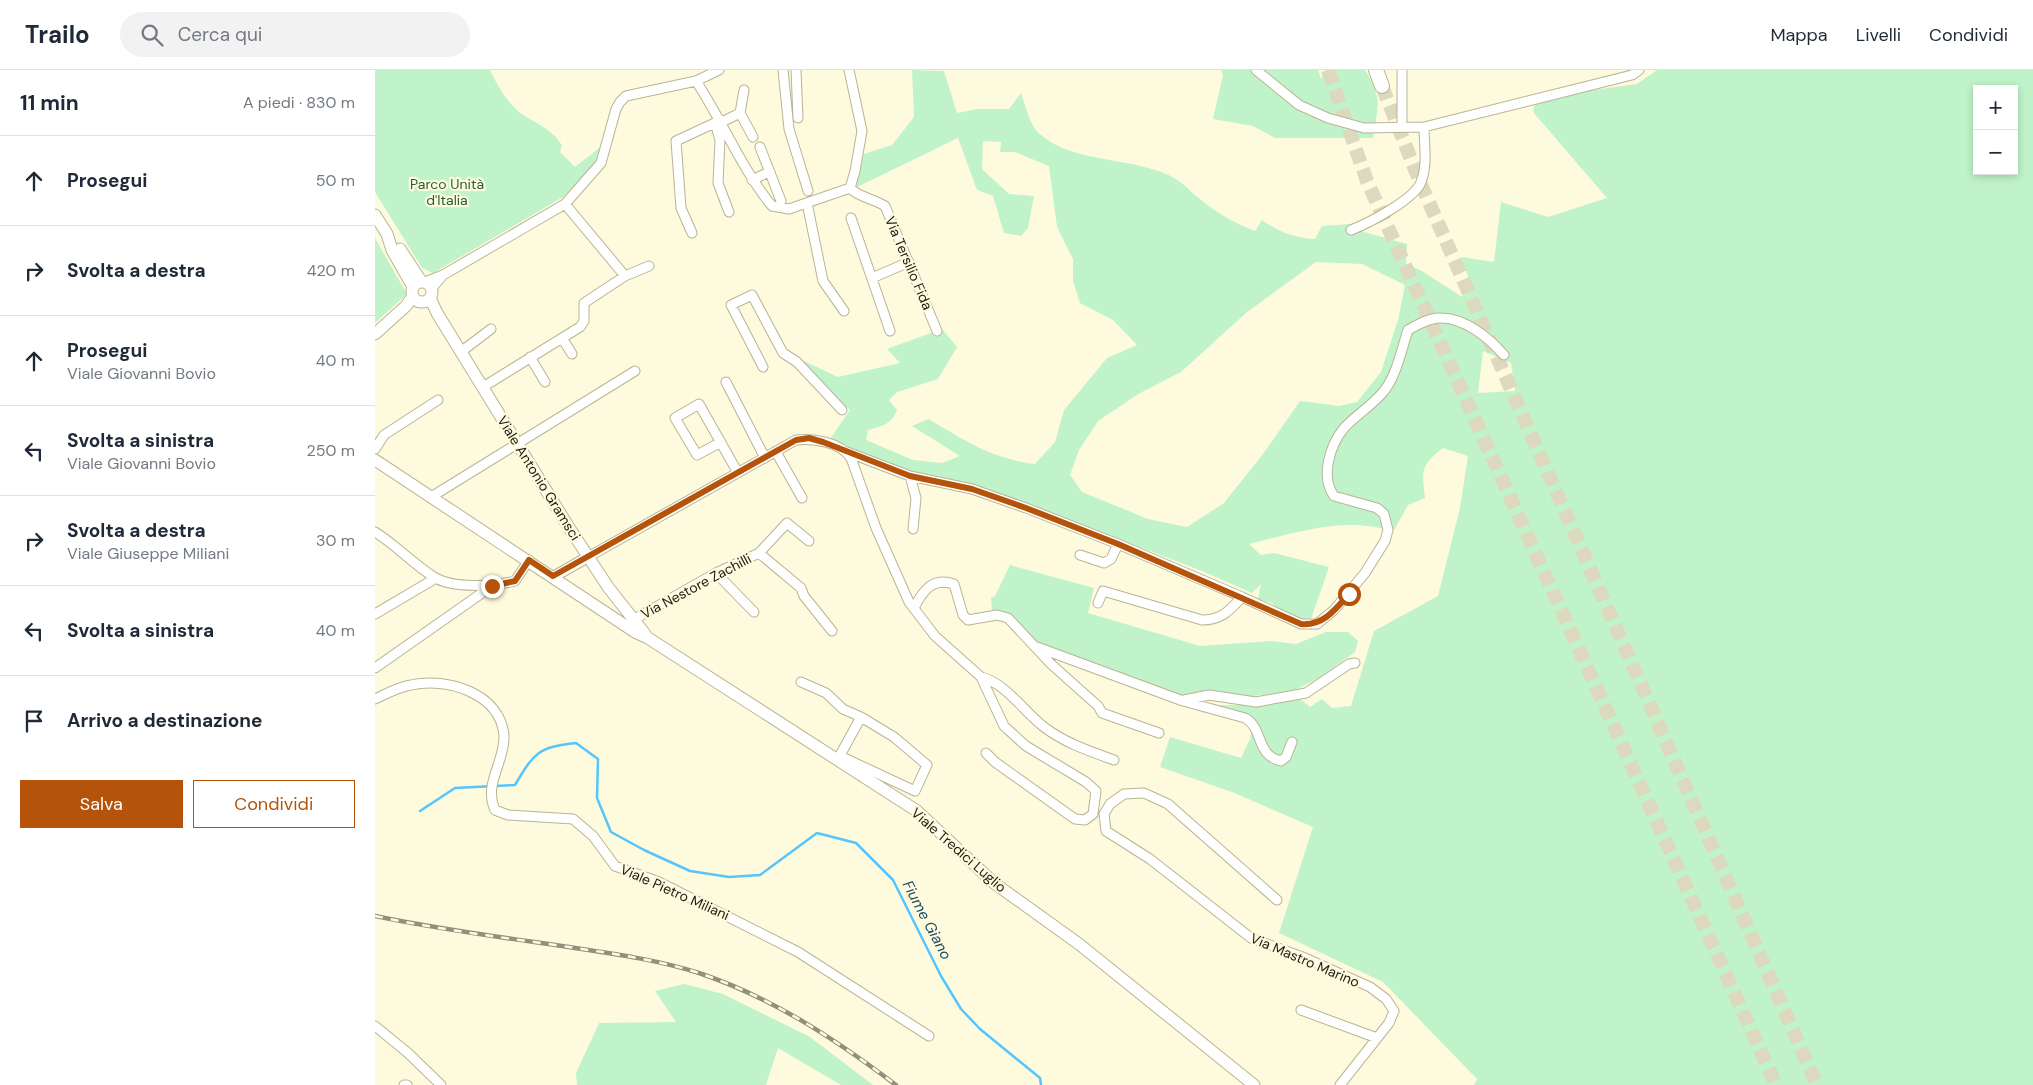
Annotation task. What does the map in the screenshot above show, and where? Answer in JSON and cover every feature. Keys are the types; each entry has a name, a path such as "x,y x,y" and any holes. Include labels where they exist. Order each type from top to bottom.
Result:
{"highway":[{"path":"1376,70 1382,86"}],"main road":[{"name":"Viale Antonio Gramsci","path":"375,215 395,242 422,292 462,351 517,444 588,557 648,638"},
{"path":"375,334 422,292"},
{"path":"375,460 431,497 526,565 553,576 635,632 648,638"},
{"name":"Viale Tredici Luglio","path":"648,638 839,758 917,811 994,883 1079,944 1254,1085"}],"street":[{"path":"422,292 443,275 565,204 601,163 620,102 626,96 696,81 719,70"},
{"path":"783,70 789,129 808,191"},
{"path":"796,70 799,118"},
{"path":"696,81 752,180 772,206 789,209 850,188 862,131 849,70"},
{"path":"1256,70 1299,105 1328,118 1364,128 1424,127 1632,75 1639,70"},
{"path":"1402,70 1402,127"},
{"path":"744,90 740,113 753,137"},
{"path":"786,102 798,101"},
{"path":"693,233 681,208 676,141 740,113"},
{"path":"719,122 718,183 729,212"},
{"path":"1351,230 1367,224 1419,187 1424,171 1424,127"},
{"path":"760,147 781,201"},
{"path":"752,180 769,172"},
{"name":"Via Tersilio Fida","path":"850,188 854,193 873,199 885,206 937,331"},
{"path":"807,203 823,281 844,311"},
{"path":"565,204 625,276"},
{"path":"851,218 890,332"},
{"path":"872,278 909,262"},
{"path":"483,387 580,326 584,321 584,302 625,276 649,266"},
{"path":"763,368 731,305 752,296 783,353 797,362 842,410"},
{"path":"553,576 796,440 809,438 910,476 972,489 1118,544 1242,596 1301,624 1317,624 1324,620 1349,594 1385,541 1388,530 1384,514 1377,508 1334,496 1328,482 1328,466 1333,447 1344,429 1384,391 1395,370 1408,330 1435,318 1454,320 1478,331 1494,343 1504,355"},
{"path":"462,351 491,329"},
{"path":"562,338 572,354"},
{"path":"530,357 545,382"},
{"path":"431,497 635,371"},
{"path":"726,382 765,458"},
{"path":"375,449 384,436 438,400"},
{"path":"721,442 697,456 675,418 699,404 721,442 738,473"},
{"path":"776,452 802,498"},
{"path":"847,452 851,458 890,562 914,608 935,636 981,677 1004,726 1025,746 1086,782 1096,791 1093,814"},
{"path":"910,476 916,498 913,529"},
{"name":"Via Nestore Zachilli","path":"633,620 716,573 759,553 787,523 809,541"},
{"path":"375,532 436,578 451,584 492,586 515,581 526,565"},
{"path":"1080,556 1104,563 1111,559 1118,544"},
{"name":"Via Nestore Zachilli","path":"759,553 801,588 804,596 832,631"},
{"path":"716,573 754,612"},
{"path":"375,614 436,578"},
{"path":"914,608 923,592 933,583 945,581 955,584 963,615 968,620 997,615 1008,618 1051,664 1098,706 1102,713 1159,733"},
{"path":"375,668 492,586"},
{"path":"1099,603 1103,591 1202,620 1213,620 1226,614 1242,596"},
{"path":"1037,647 1183,700 1251,721 1266,755 1275,760 1281,761 1286,757 1292,742"},
{"path":"1183,700 1209,695 1256,702 1299,694 1349,664 1355,663"},
{"path":"981,677 992,680 1043,726 1066,742 1114,760"},
{"name":"Viale Pietro Miliani","path":"375,699 410,685 429,682 449,685 470,692 485,700 495,710 502,723 504,737 489,798 495,810 508,816 573,820 593,836 615,866 659,882 798,952 929,1036"},
{"path":"801,682 826,694 843,708 861,717 839,758"},
{"name":"Viale Tredici Luglio","path":"839,758 915,791 927,766 894,736 861,717"},
{"path":"986,753 995,762 1075,819 1085,820 1093,814 1104,814 1110,804 1124,794 1144,792 1168,804 1277,900"},
{"name":"Via Mastro Marino","path":"1104,814 1106,831 1150,859 1251,938 1370,987 1385,999 1394,1011 1389,1023 1340,1085"},
{"path":"1301,1010 1377,1038"},
{"path":"375,1026 408,1053 441,1085"}],"green space":[{"name":"Parco Unità d'Italia","path":"375,70 490,70 510,103 519,112 552,134 562,145 560,152 575,167 603,145 596,164 563,197 433,273 422,268 375,192"},
{"path":"912,70 944,71 957,113 978,109 1009,109 1021,93 1033,126 1040,134 1054,144 1088,156 1161,172 1176,179 1219,213 1255,231 1262,220 1287,234 1315,239 1322,226 1350,224 1364,232 1407,244 1406,264 1422,271 1462,297 1470,281 1461,257 1494,262 1501,202 1548,217 1607,198 1533,112 1536,98 1637,84 1657,70 2033,70 2033,1085 1474,1085 1477,1079 1383,982 1279,933 1313,827 1232,792 1160,767 1170,737 1241,758 1250,739 1254,719 1238,711 1216,705 1258,705 1300,699 1310,707 1322,699 1332,708 1351,706 1374,631 1438,596 1460,508 1468,456 1443,448 1430,459 1426,464 1423,475 1425,498 1408,505 1393,532 1375,527 1339,525 1321,527 1249,544 1261,555 1274,553 1329,567 1310,622 1296,626 1272,603 1258,599 1261,584 1252,593 1202,571 1046,511 914,474 830,439 850,410 789,354 838,377 900,363 887,349 942,329 957,347 938,379 897,392 889,400 897,410 895,415 886,424 868,430 866,440 913,460 942,463 960,456 912,426 928,419 979,448 1004,458 1035,464 1055,442 1064,410 1107,358 1137,345 1113,320 1080,303 1073,281 1073,259 1057,227 1049,166 1015,152 1000,152 1001,142 983,141 982,169 1009,194 1034,196 1028,228 1021,236 1004,233 993,196 977,190 958,138 855,188 864,154 892,145 914,117","holes":["1316,262 1362,264 1405,285 1398,320 1381,372 1357,402 1339,406 1300,401 1266,450 1224,503 1187,527 1148,519 1082,492 1070,475 1079,450 1098,421 1140,393 1181,372 1247,312","1483,351 1511,363 1515,391 1478,393"]},
{"path":"1221,70 1318,70 1321,79 1326,70 1365,70 1375,88 1378,102 1373,138 1275,138 1253,126 1213,119 1223,75"},
{"path":"375,238 407,294 375,323"},
{"path":"1010,565 1094,588 1088,613 1200,646 1271,641 1296,644 1326,632 1348,632 1358,641 1355,652 1319,678 1291,692 1244,697 1206,698 1179,695 1042,649 1010,614 992,612 991,598 995,596"},
{"path":"684,984 723,994 810,1037 873,1085 841,1085 778,1048 766,1085 577,1085 576,1073 599,1023 676,1022 655,991"}],"waterway":[{"name":"Fiume Giano","path":"420,811 455,788 515,785 527,766 538,754 553,747 576,743 598,759 597,798 611,832 644,850 690,871 729,877 760,875 817,833 856,843 893,880 941,976 961,1009 980,1029 1040,1078 1041,1085"}],"tunnel":[{"path":"1328,70 1367,181 1776,1085"},
{"path":"1382,86 1420,182 1817,1085"}],"railway":[{"path":"375,916 445,929 597,951 665,964 699,973 778,1007 826,1036 896,1085"}],"route":[{"path":"492,586 515,581 529,560 553,576 796,440 809,438 835,446 910,476 972,489 1026,508 1242,596 1301,624 1317,624 1324,620 1349,594"}]}
